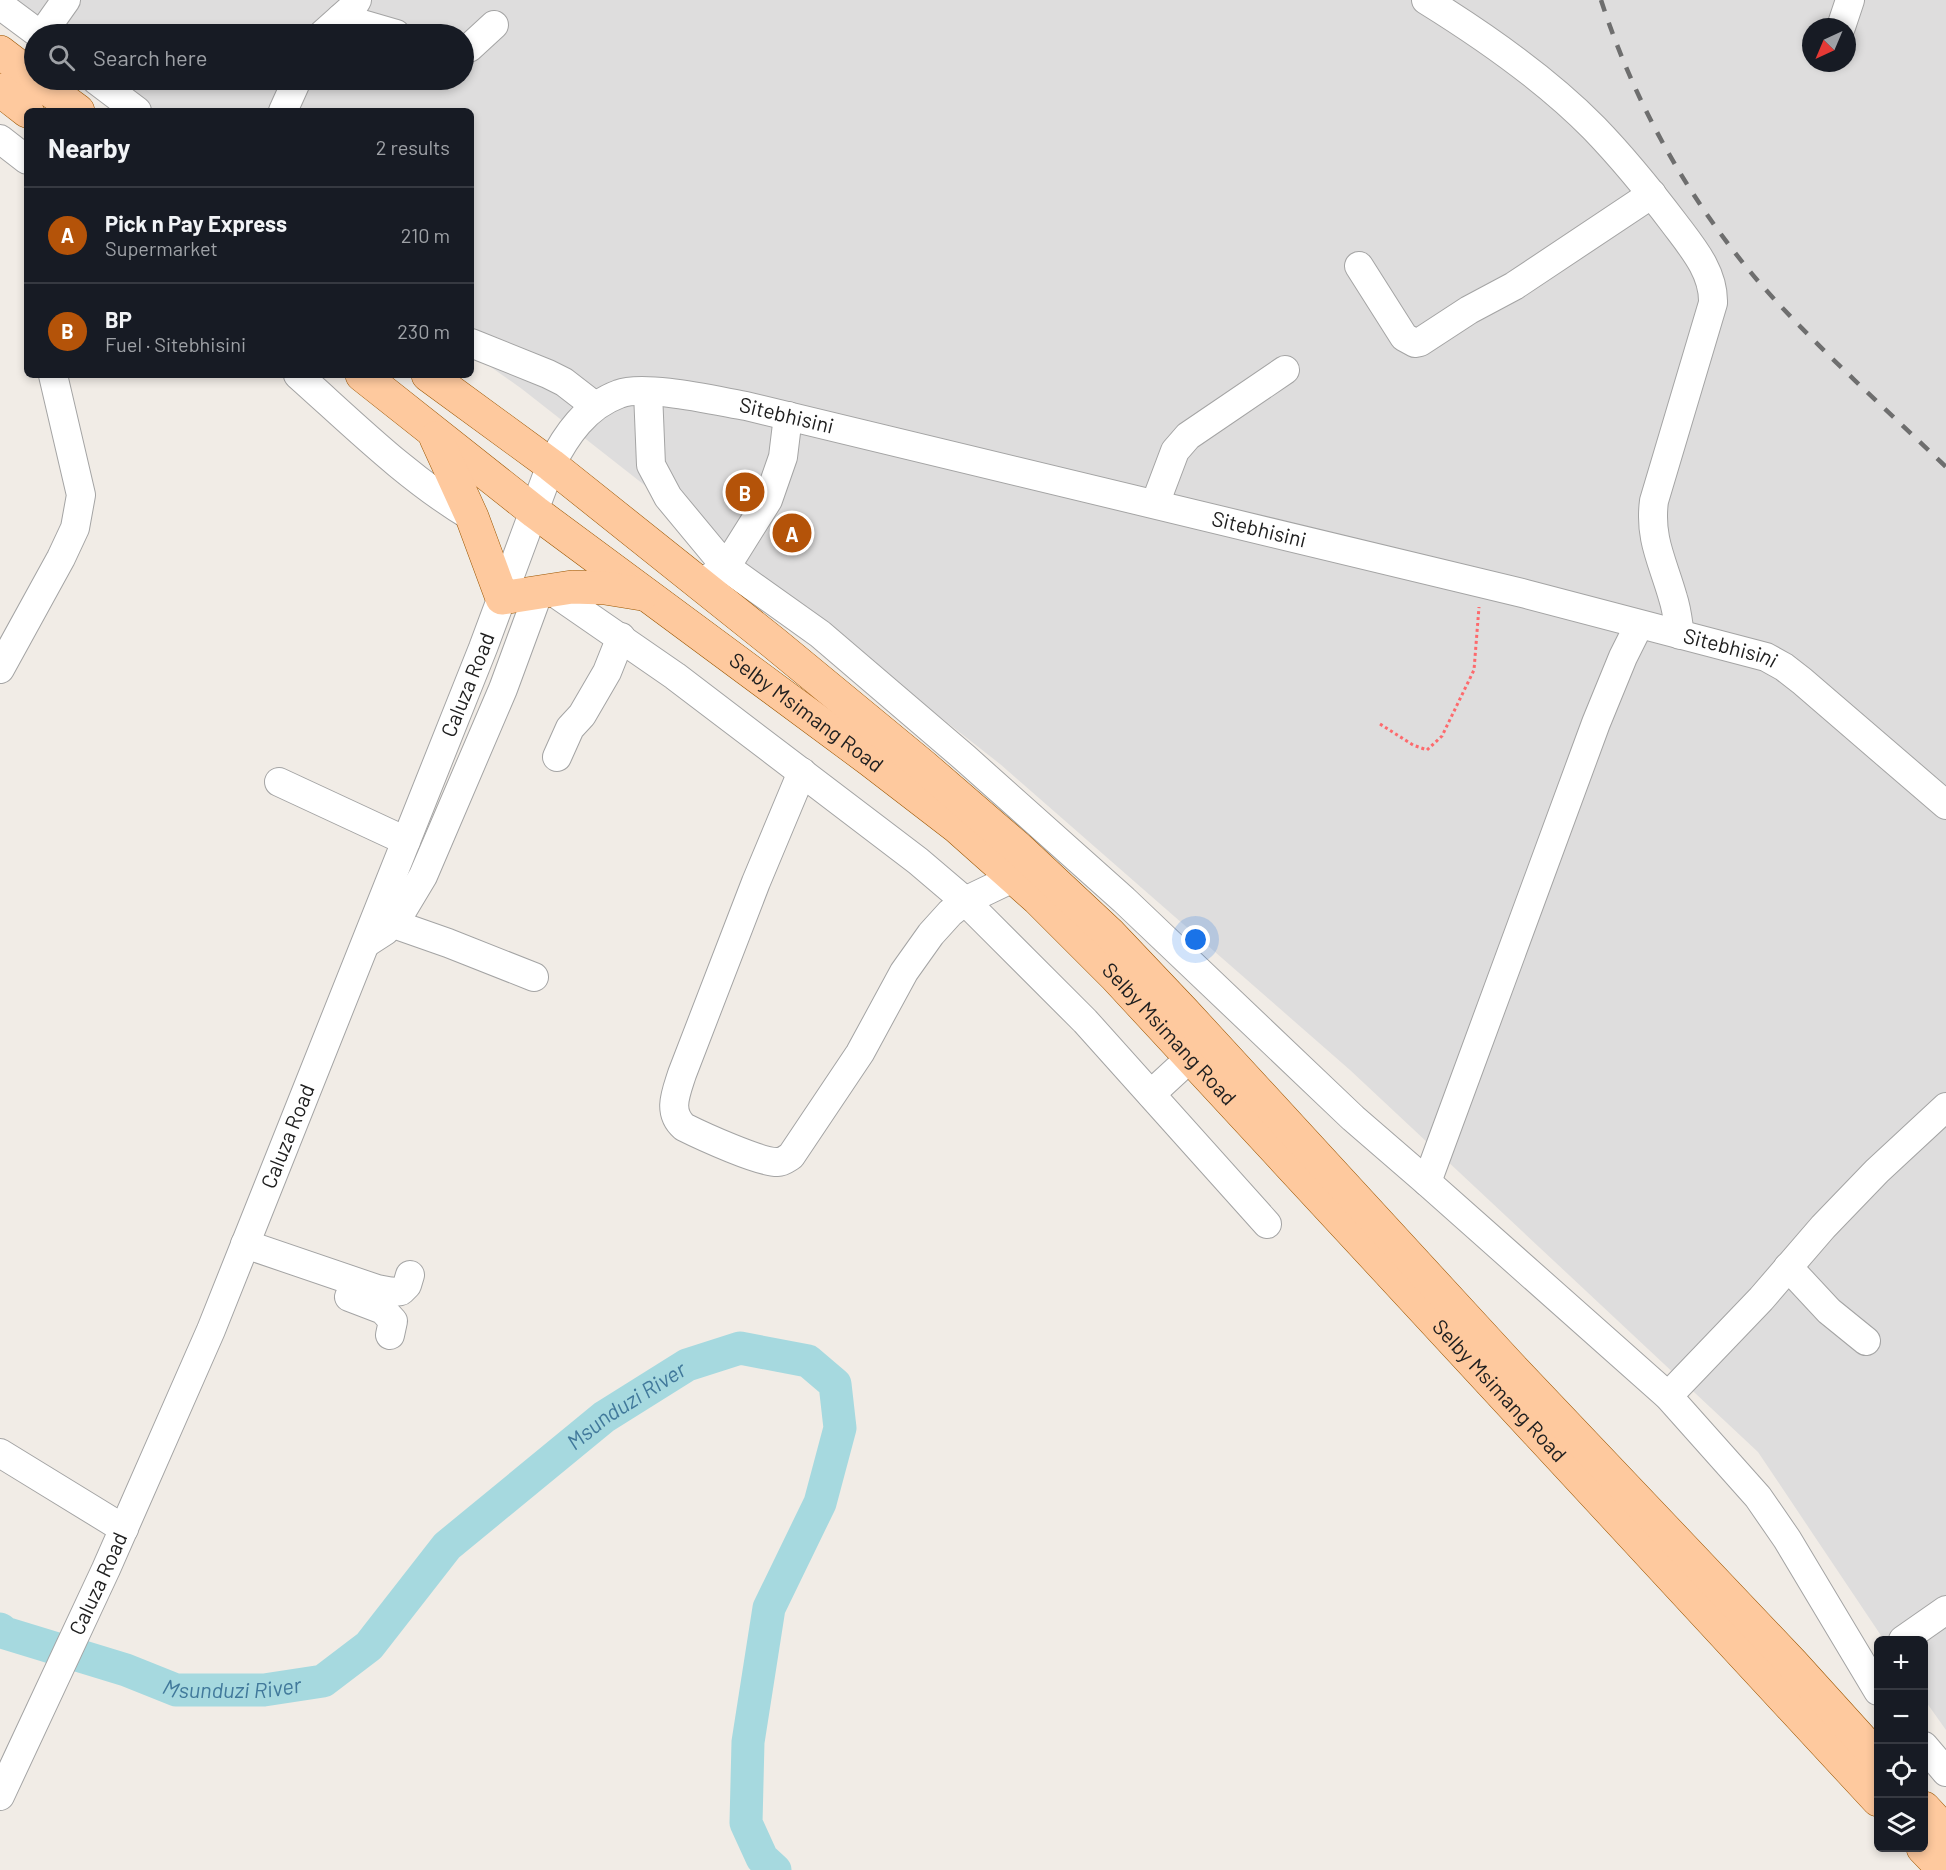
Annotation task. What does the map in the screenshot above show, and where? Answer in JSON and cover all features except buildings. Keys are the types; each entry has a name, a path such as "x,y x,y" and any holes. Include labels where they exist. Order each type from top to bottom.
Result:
{"main road":[{"path":"0,52 24,71"},
{"path":"0,90 24,109"},
{"path":"50,90 74,108"},
{"name":"Selby Msimang Road","path":"366,378 535,512 957,827 1038,899 1115,976 1876,1798"},
{"name":"Selby Msimang Road","path":"432,378 551,465 713,575 922,765 1018,848 1110,934 1874,1754"},
{"path":"434,433 472,517 502,598 572,587 605,588 647,595"},
{"path":"1928,1813 1946,1832"},
{"path":"1927,1852 1944,1870"}],"street":[{"path":"48,24 66,0"},
{"path":"1426,0 1540,80 1593,127 1652,194 1693,249 1708,274 1713,288 1713,303 1659,483 1652,521 1654,541 1674,600 1680,635"},
{"path":"1844,18 1850,0"},
{"path":"0,5 26,24"},
{"path":"340,18 361,24"},
{"path":"474,44 494,25"},
{"path":"109,90 133,108"},
{"path":"284,108 292,90"},
{"path":"0,139 24,158"},
{"path":"1359,266 1404,337 1415,343 1420,342 1469,310 1514,286 1652,194"},
{"path":"474,344 564,382 595,406"},
{"path":"1155,504 1175,451 1188,436 1285,370"},
{"path":"0,669 75,528 81,495 54,378"},
{"path":"301,378 415,476 449,503 472,517"},
{"path":"648,392 651,465 713,575 820,634 1124,900 1353,1118 1668,1396 1758,1497 1874,1674"},
{"name":"Sitebhisini","path":"551,465 578,422 595,406 621,393 670,393 746,406 1155,504 1475,582 1766,657 1784,667 1946,805"},
{"path":"713,575 768,500 783,457 788,416"},
{"name":"Caluza Road","path":"0,1796 106,1569 211,1330 502,598 551,465"},
{"path":"364,945 402,911 423,876 545,592 621,637 675,676 918,861 965,901 1085,1021 1267,1224"},
{"path":"1427,1182 1596,723 1639,625"},
{"path":"557,757 570,728 582,715 607,672 621,637"},
{"path":"802,772 756,882 682,1074 674,1099 674,1113 684,1127 767,1160 782,1162 791,1156 860,1053 904,972 931,934 950,913 965,901 1014,878"},
{"path":"279,782 406,841"},
{"path":"391,923 534,977"},
{"path":"1151,1094 1190,1058"},
{"path":"1668,1396 1823,1227 1877,1171 1946,1107"},
{"path":"242,1252 393,1292 401,1291 407,1285 410,1275"},
{"path":"242,1252 382,1310 393,1321 390,1335"},
{"path":"1788,1267 1829,1311 1866,1341"},
{"path":"0,1453 124,1529"},
{"path":"1910,1636 1946,1610"},
{"path":"1928,1752 1946,1772"}],"path":[{"path":"1380,724 1413,745 1427,750 1442,736 1474,670 1479,608 1475,582"}],"shaded area":[{"path":"0,0 1946,0 1946,1730 1928,1705 1928,1636 1881,1636 1758,1452 1350,1070 1000,764 522,389 474,355 474,108 121,108 95,90 474,90 474,24 24,24 24,41 0,23"}],"waterway":[{"name":"Msunduzi River","path":"0,1629 5,1633 126,1670 176,1690 264,1690 323,1681 369,1646 447,1546 604,1417 687,1365 740,1348 808,1361 835,1384 840,1428 820,1503 769,1608 748,1742 746,1823 762,1858 775,1870"}],"railway":[{"path":"1601,0 1630,75 1666,148 1686,183 1733,250 1758,281 1803,329 1946,467"}],"place":[{"name":"BP","path":"745,492"},
{"name":"Pick n Pay Express","path":"792,533"}]}
